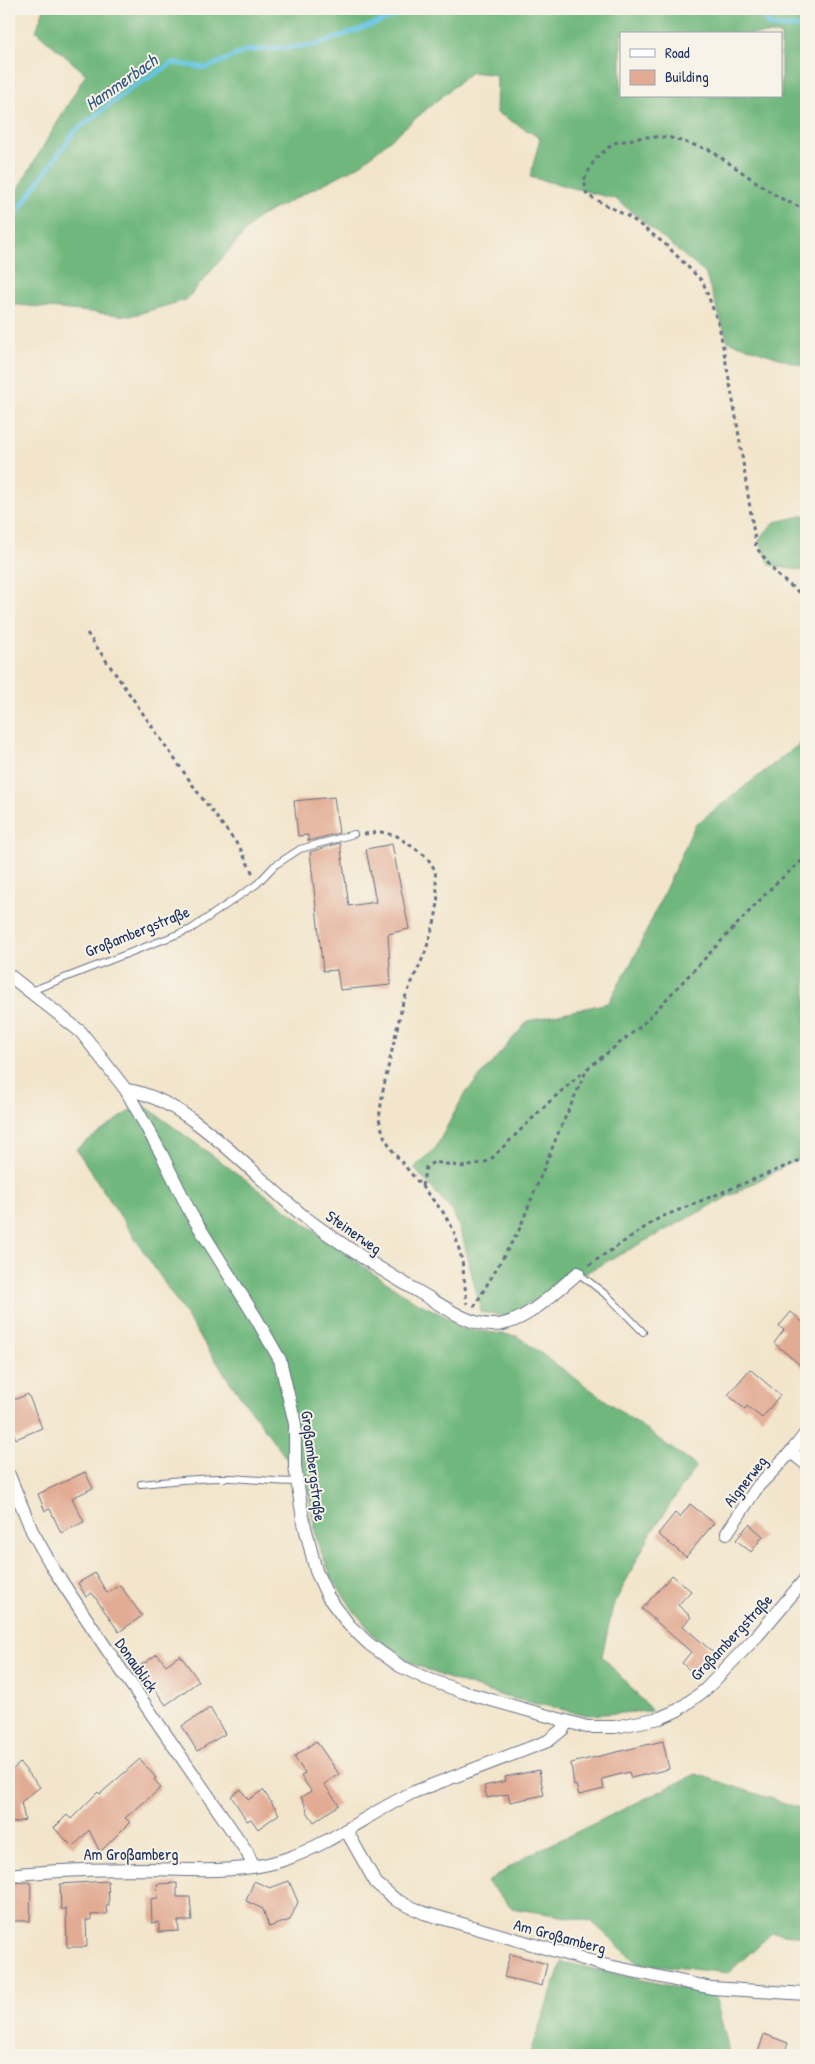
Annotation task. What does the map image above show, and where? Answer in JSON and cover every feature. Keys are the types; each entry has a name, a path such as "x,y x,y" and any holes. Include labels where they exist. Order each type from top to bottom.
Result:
{"street":[{"name":"Großambergstraße","path":"9,975 81,1032 126,1090 162,1155 191,1214 280,1360 295,1424 295,1467 302,1520 316,1570 328,1597 338,1611 349,1625 369,1644 400,1666 425,1678 488,1701 587,1727 615,1727 660,1718 678,1710 706,1690 733,1663 806,1578"},
{"name":"Steinerweg","path":"126,1090 141,1092 180,1112 213,1136 305,1217 386,1273 467,1320 493,1325 518,1320 578,1273"},
{"name":"Aignerweg","path":"727,1533 758,1486 791,1452 806,1433"},
{"name":"Aignerweg","path":"791,1452 806,1464"},
{"name":"Donaublick","path":"9,1475 32,1531 50,1563 106,1648 247,1852 253,1866"},
{"name":"Am Großamberg","path":"9,1875 86,1870 215,1870 253,1866 286,1859 346,1830 394,1801 548,1741 563,1729 567,1722"},
{"name":"Am Großamberg","path":"346,1830 376,1883 396,1900 424,1913 484,1932 604,1964 712,1988 806,1994"}],"lane":[{"name":"Großambergstraße","path":"30,991 191,929 257,884 274,866 300,849 354,834"},
{"path":"578,1273 609,1297 643,1332"},
{"path":"141,1484 186,1479 229,1478 298,1482"}],"path":[{"path":"806,210 778,197 710,150 668,137 644,137 614,144 594,159 584,180 587,195 600,204 631,218 664,244 703,282 719,325 736,417 756,546 777,575 806,598"},
{"path":"87,633 199,794 240,848 257,884"},
{"path":"354,834 381,832 397,836 427,857 435,870 438,884 438,903 435,920 425,953 403,1002 382,1090 379,1119 384,1136 394,1153 442,1212 454,1231 462,1260 467,1320"},
{"path":"422,1188 422,1178 426,1167 434,1162 465,1167 489,1161 548,1103 641,1026 775,884 806,857"},
{"path":"467,1320 519,1230 557,1136 587,1069"},
{"path":"578,1273 659,1218 806,1158"}],"green space":[{"path":"44,9 806,9 806,367 728,341 705,273 616,199 530,177 540,138 496,112 497,75 471,72 360,165 257,218 186,300 130,316 9,304 9,204 86,74 36,31"},
{"path":"806,515 806,571 770,565 759,539 775,522"},
{"path":"806,739 806,1155 505,1316 481,1312 463,1238 453,1212 414,1168 435,1149 464,1095 528,1021 608,1003 634,958 695,825"},
{"path":"141,1103 371,1272 413,1300 454,1321 459,1328 517,1336 696,1466 651,1533 613,1606 602,1656 652,1711 587,1715 506,1697 447,1678 408,1662 377,1639 354,1611 332,1578 317,1542 308,1488 228,1379 76,1149"},
{"path":"696,1774 806,1810 806,1936 772,1933 728,1973 637,1963 591,1921 512,1908 487,1882 527,1856"},
{"path":"562,1962 715,1996 730,2055 529,2055"}],"building":[{"path":"334,797 339,833 308,841 308,835 298,836 294,801"},
{"path":"340,843 349,906 376,902 366,849 392,844 409,929 388,934 391,985 340,990 337,970 323,971 310,852"},
{"path":"791,1312 806,1325 806,1370 774,1343 784,1330 779,1326"},
{"path":"750,1369 780,1395 762,1418 747,1406 745,1409 728,1395"},
{"path":"28,1394 42,1428 16,1439 9,1421 9,1402"},
{"path":"85,1472 93,1488 72,1498 84,1522 61,1533 50,1509 45,1511 38,1494"},
{"path":"690,1504 714,1523 686,1557 658,1534 675,1513 680,1517"},
{"path":"749,1524 763,1536 751,1552 736,1540"},
{"path":"95,1573 107,1593 120,1585 142,1616 119,1632 92,1593 86,1597 78,1583"},
{"path":"672,1575 691,1591 678,1605 691,1617 683,1626 715,1654 696,1676 682,1663 691,1652 642,1609"},
{"path":"157,1654 166,1665 180,1655 199,1681 166,1705 139,1667"},
{"path":"210,1708 225,1734 197,1751 182,1726"},
{"path":"316,1741 339,1774 324,1784 339,1805 314,1822 306,1810 301,1797 311,1791 301,1776 305,1773 294,1757"},
{"path":"663,1741 669,1769 631,1778 629,1772 602,1779 604,1789 579,1795 576,1785 574,1786 571,1763"},
{"path":"140,1759 156,1778 154,1779 161,1788 125,1818 130,1822 100,1852 89,1830 73,1847 54,1828 67,1815 71,1819 98,1792 100,1794"},
{"path":"20,1763 40,1787 21,1802 25,1820 9,1824 9,1773"},
{"path":"539,1770 544,1795 510,1802 508,1794 487,1798 484,1786 506,1781 505,1777"},
{"path":"241,1789 248,1800 263,1790 279,1814 258,1829 251,1819 247,1821 231,1796"},
{"path":"108,1881 109,1906 106,1906 107,1914 91,1915 91,1920 86,1920 87,1947 67,1947 66,1909 61,1909 60,1884"},
{"path":"254,1881 270,1888 289,1881 298,1902 290,1920 269,1927 263,1909 246,1901"},
{"path":"31,1882 30,1921 9,1921 9,1883"},
{"path":"177,1883 177,1897 190,1897 192,1921 178,1921 179,1931 159,1932 159,1922 152,1923 151,1899 158,1898 157,1884"},
{"path":"510,1954 547,1964 542,1986 504,1977"},
{"path":"764,2034 788,2043 784,2055 757,2055"}],"waterway":[{"name":"Hammerbach","path":"9,223 74,132 131,88 173,63 207,68 245,51 316,45 391,18 407,9"},
{"name":"Hammerbach","path":"762,9 770,27 804,27 806,31"}]}
